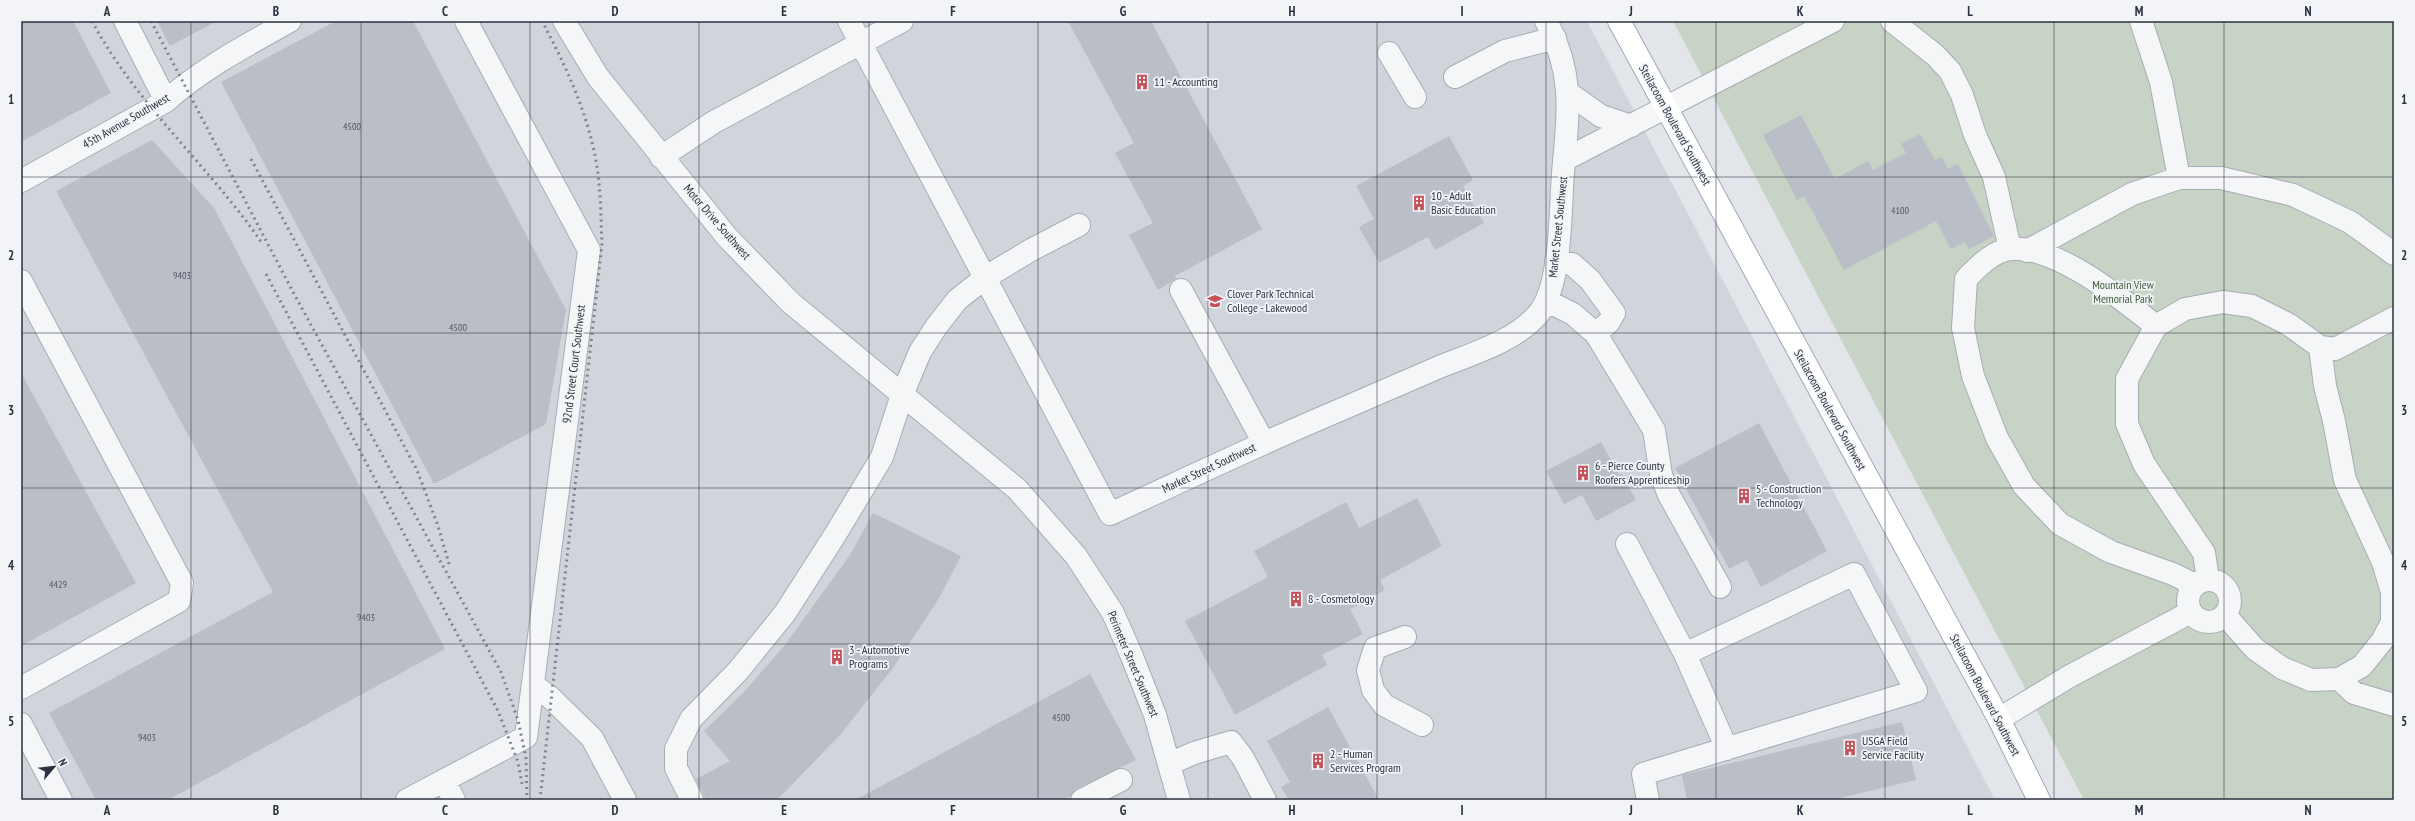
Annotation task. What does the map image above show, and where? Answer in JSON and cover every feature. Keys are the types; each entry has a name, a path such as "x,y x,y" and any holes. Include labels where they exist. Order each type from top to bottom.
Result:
{"main road":[{"name":"Steilacoom Boulevard Southwest","path":"1619,21 1999,719 2039,800"}],"street":[{"path":"125,21 166,100"},
{"name":"45th Avenue Southwest","path":"21,180 166,100 185,84 211,66 290,21"},
{"name":"92nd Street Court Southwest","path":"444,780 526,737 589,250 466,21"},
{"name":"Motor Drive Southwest","path":"564,21 598,77 727,237 791,303 902,395"},
{"path":"849,21 986,277"},
{"path":"661,157 714,122 862,44 902,21"},
{"path":"1564,160 1833,21"},
{"path":"1892,21 1935,55 1950,71 1962,95 1975,135 1994,177 2019,250"},
{"path":"2141,21 2161,82 2179,178"},
{"path":"1455,77 1551,30"},
{"name":"Market Street Southwest","path":"986,277 1110,514 1264,442 1509,336 1525,326 1547,301 1556,261 1564,160 1569,132 1564,66 1551,30"},
{"path":"1389,53 1415,97"},
{"path":"1567,92 1601,116 1631,126"},
{"path":"2390,244 2350,222 2293,195 2221,178 2179,178 2132,194 2019,250 1988,258 1966,279 1963,328 1972,376 1997,438 2024,486 2060,524 2111,552 2173,574 2202,582 2222,584 2228,591 2230,606 2225,615 2219,620 2209,622 2202,621 2191,612 2188,597 2202,582 2204,553 2144,464 2127,424 2127,378 2156,326 2185,309 2223,302 2252,306 2288,324 2320,347 2335,350 2394,318"},
{"path":"692,800 676,768 676,749 691,719 738,671 785,613 882,457 902,395 920,352 936,327 957,300 986,277 1031,250 1079,225"},
{"path":"2019,250 2045,253 2112,291 2156,326"},
{"path":"1556,261 1572,264 1590,280 1614,313 1609,322 1596,334"},
{"path":"21,281 182,583 179,601 21,688"},
{"path":"1181,290 1264,442"},
{"path":"1547,301 1573,314 1596,334 1654,430 1661,475 1669,495 1720,587"},
{"path":"2225,615 2255,649 2282,668 2311,680 2339,679 2362,666 2382,641 2392,622 2392,592 2383,562 2345,480 2334,421 2325,386 2320,347"},
{"name":"Perimeter Street Southwest","path":"902,395 951,433 1017,489 1076,556 1116,620 1155,715 1179,800"},
{"path":"1627,544 1685,654 1727,749"},
{"path":"1648,800 1643,774 1916,691 1854,574 1685,654"},
{"path":"1999,719 2070,676 2191,612"},
{"path":"1405,637 1375,648 1368,670 1373,690 1384,705 1422,725"},
{"path":"2339,679 2354,693 2394,705"},
{"path":"533,685 551,698 592,738 625,800"},
{"path":"21,724 61,800"},
{"path":"1169,764 1194,753 1231,742 1243,758 1265,800"},
{"path":"407,800 444,780 454,800"},
{"path":"1082,800 1121,780"}],"shaded area":[{"path":"21,21 1587,21 1995,800 21,800"}],"green space":[{"name":"Mountain View Memorial Park","path":"1673,21 2394,21 2394,800 2084,800"}],"building":[{"path":"21,21 73,21 111,93 21,142"},
{"path":"157,21 217,21 170,46"},
{"path":"336,21 413,21 566,310 546,424 434,484 221,82"},
{"name":"11 - Accounting","path":"1068,21 1151,21 1262,229 1175,276 1176,279 1158,290 1129,235 1153,223 1115,153 1134,143"},
{"path":"1801,115 1835,179 1868,161 1873,170 1906,153 1901,144 1920,134 1935,160 1942,157 1948,169 1958,164 1994,236 1969,249 1965,242 1951,249 1936,221 1844,270 1804,196 1797,200 1763,135"},
{"name":"10 - Adult Basic Education","path":"1449,136 1473,180 1463,186 1484,223 1435,250 1428,237 1379,263 1359,227 1374,219 1356,186"},
{"path":"152,140 214,208 445,649 168,800 96,800 49,713 273,592 56,191"},
{"path":"21,373 136,583 21,646"},
{"name":"5 - Construction Technology","path":"1759,423 1827,551 1761,587 1747,560 1729,569 1675,468"},
{"name":"6 - Pierce County Roofers Apprenticeship","path":"1601,442 1619,475 1622,474 1636,500 1596,521 1582,495 1564,504 1546,471"},
{"name":"8 - Cosmetology","path":"1417,498 1442,546 1380,580 1385,590 1350,609 1363,634 1322,655 1327,665 1235,715 1185,621 1268,577 1254,551 1346,502 1359,528"},
{"name":"3 - Automotive Programs","path":"873,513 961,556 938,600 893,668 840,735 777,800 706,800 696,779 730,761 704,731 743,693 784,646 850,555"},
{"path":"1090,674 1136,760 1076,789 1071,796 1062,800 855,800"},
{"name":"2 - Human Services Program","path":"1328,707 1379,800 1289,800 1281,787 1290,782 1267,741"},
{"name":"USGA Field Service Facility","path":"1902,722 1916,780 1832,800 1687,800 1682,775"}],"railway":[{"path":"92,21 130,80 241,215 262,243"},
{"path":"151,21 293,292 501,672 518,720 526,758 527,800"},
{"path":"540,800 602,244 599,183 592,141 586,120 570,79 542,21"},
{"path":"251,159 417,470 438,526 450,567"},
{"path":"266,274 498,711 518,762 522,784"}],"place":[{"name":"11 - Accounting","path":"1142,82"},
{"name":"10 - Adult Basic Education","path":"1419,203"},
{"name":"Clover Park Technical College - Lakewood","path":"1215,301"},
{"name":"6 - Pierce County Roofers Apprenticeship","path":"1583,473"},
{"name":"5 - Construction Technology","path":"1744,496"},
{"name":"8 - Cosmetology","path":"1296,599"},
{"name":"3 - Automotive Programs","path":"837,657"},
{"name":"USGA Field Service Facility","path":"1850,748"},
{"name":"2 - Human Services Program","path":"1318,761"}]}
